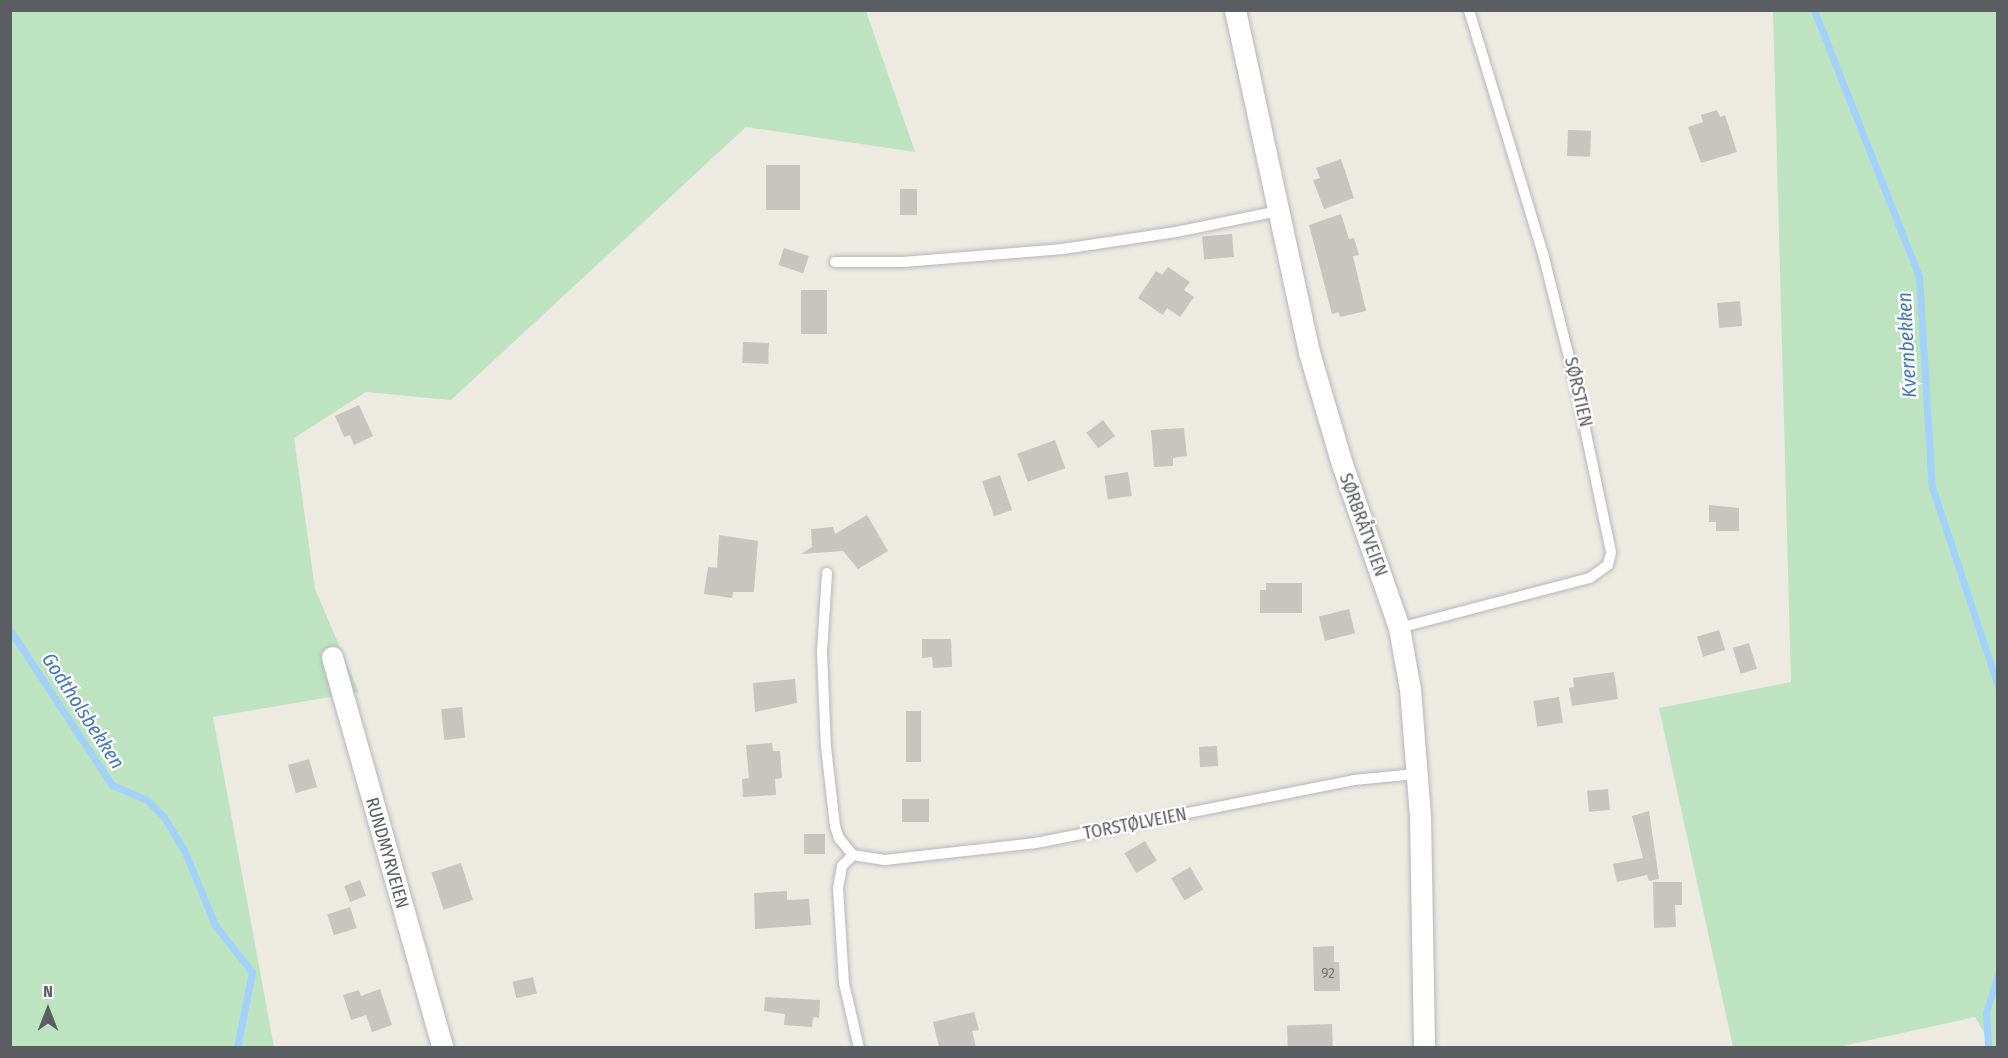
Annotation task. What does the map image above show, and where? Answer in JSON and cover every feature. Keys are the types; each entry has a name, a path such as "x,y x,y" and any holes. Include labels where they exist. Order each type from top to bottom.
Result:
{"street":[{"name":"SØRBRÅTVEIEN","path":"1235,10 1278,211 1324,408 1399,628 1410,689 1416,774 1424,1047"},
{"name":"RUNDMYRVEIEN","path":"332,657 443,1047"}],"lane":[{"name":"SØRSTIEN","path":"1399,628 1590,578 1608,565 1611,552 1575,381 1543,254 1469,10"},
{"path":"835,262 903,262 1063,249 1176,232 1278,211"},
{"path":"826,573 822,653 826,747 835,826 839,838 853,855 842,866 838,888 844,983 858,1043"},
{"name":"TORSTØLVEIEN","path":"853,855 885,860 1036,843 1354,780 1416,774"}],"green space":[{"path":"10,11 866,11 915,152 746,127 451,400 366,392 294,438 315,589 359,692 213,717 274,1047 11,1047"},
{"path":"1773,11 1997,11 1997,1047 1993,1047 1975,1017 1838,1047 1733,1047 1659,708 1791,682"}],"building":[{"path":"1717,110 1720,117 1725,115 1737,152 1701,163 1688,127 1703,122 1701,115"},
{"path":"1568,130 1591,131 1590,157 1567,156"},
{"path":"1341,159 1354,198 1324,209 1313,180 1320,178 1316,168"},
{"path":"766,165 800,165 800,210 766,210"},
{"path":"900,189 917,189 917,215 900,215"},
{"path":"1341,214 1349,239 1354,238 1359,255 1353,256 1366,311 1340,317 1339,312 1332,314 1309,225"},
{"path":"1232,234 1234,257 1204,260 1202,237"},
{"path":"784,248 809,256 803,273 778,265"},
{"path":"1168,267 1190,282 1184,290 1194,297 1180,317 1167,308 1163,315 1138,298 1156,271 1162,275"},
{"path":"801,290 827,290 827,334 801,334"},
{"path":"1740,301 1742,326 1719,328 1717,303"},
{"path":"743,342 769,343 768,364 742,363"},
{"path":"359,405 373,436 354,445 350,435 344,437 335,416"},
{"path":"1103,420 1115,436 1098,449 1086,433"},
{"path":"1184,428 1187,456 1173,458 1173,466 1154,467 1151,430"},
{"path":"1055,440 1065,468 1028,482 1017,454"},
{"path":"1128,472 1132,496 1108,499 1104,476"},
{"path":"1000,475 1012,510 994,516 982,481"},
{"path":"1709,505 1739,508 1739,531 1716,531 1716,522 1709,522"},
{"path":"867,515 888,551 858,569 843,551 801,554 812,547 811,529 833,527 835,534"},
{"path":"719,535 758,541 754,592 733,592 732,598 704,594 708,567 717,568"},
{"path":"1266,583 1302,583 1302,613 1260,613 1260,590 1266,590"},
{"path":"1349,609 1355,633 1325,641 1319,616"},
{"path":"1719,630 1725,650 1703,657 1697,637"},
{"path":"922,639 951,639 952,667 933,668 932,657 922,658"},
{"path":"1749,643 1757,669 1741,674 1733,648"},
{"path":"1614,672 1618,699 1572,706 1569,688 1574,687 1573,678"},
{"path":"795,679 797,703 755,712 753,683"},
{"path":"1559,697 1563,723 1537,727 1533,701"},
{"path":"462,707 465,738 444,740 441,709"},
{"path":"906,711 921,711 921,762 906,762"},
{"path":"772,743 773,751 780,751 782,778 775,779 776,795 743,797 742,779 749,778 746,745"},
{"path":"1217,746 1218,766 1200,767 1199,747"},
{"path":"309,759 317,787 296,793 288,765"},
{"path":"1608,789 1610,810 1589,812 1587,791"},
{"path":"902,799 929,799 929,822 902,822"},
{"path":"1649,811 1659,879 1649,881 1647,875 1617,882 1613,864 1643,858 1632,816"},
{"path":"804,834 825,834 825,854 804,854"},
{"path":"1145,841 1157,861 1136,873 1124,853"},
{"path":"461,863 473,900 444,910 432,873"},
{"path":"1190,867 1203,889 1185,901 1171,878"},
{"path":"360,880 366,896 350,902 344,886"},
{"path":"1653,882 1682,882 1682,905 1675,905 1676,927 1654,928"},
{"path":"787,891 787,900 809,899 811,925 755,929 754,893"},
{"path":"350,907 357,928 334,935 327,914"},
{"path":"1334,946 1334,962 1339,962 1340,991 1314,991 1313,947"},
{"path":"533,977 537,994 516,998 513,982"},
{"path":"380,989 392,1025 372,1032 366,1015 351,1020 343,995 359,990 361,996"},
{"path":"765,997 820,1000 819,1018 813,1017 812,1027 784,1025 785,1014 764,1011"},
{"path":"974,1012 979,1030 972,1031 976,1047 939,1047 933,1022"},
{"path":"1332,1024 1333,1047 1288,1048 1287,1026"}],"waterway":[{"name":"Kvernbekken","path":"1814,10 1919,277 1932,487 1998,687"},
{"name":"Godtholsbekken","path":"10,630 112,785 147,800 164,817 184,850 215,925 252,972 237,1048"},
{"name":"Kvernbekken","path":"1988,1048 1986,1012 1998,974"}]}
